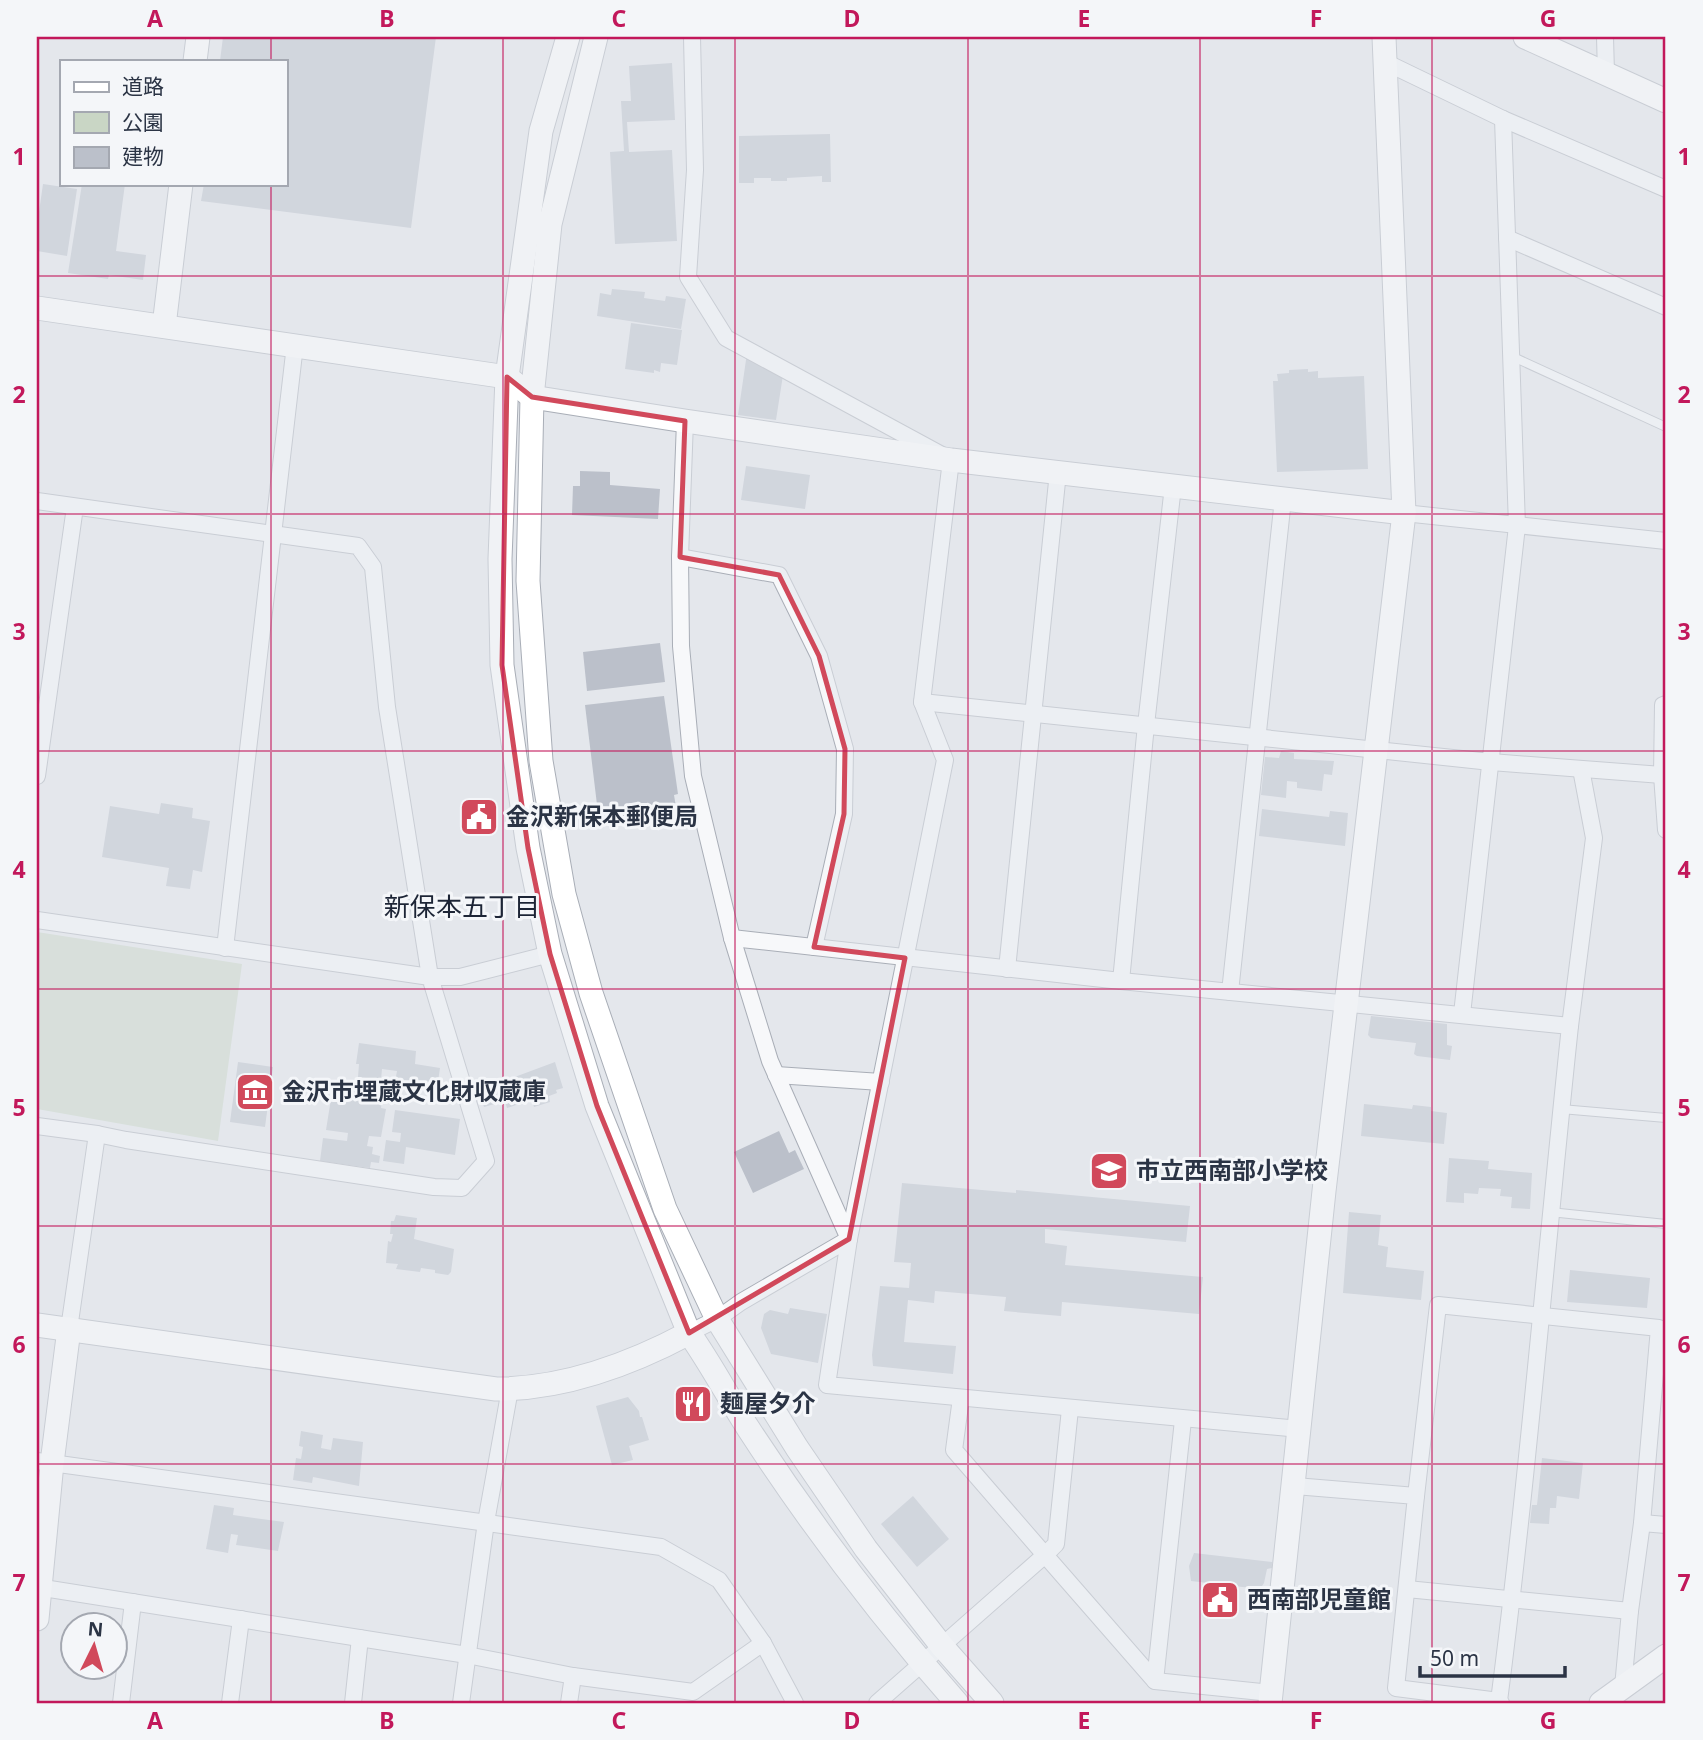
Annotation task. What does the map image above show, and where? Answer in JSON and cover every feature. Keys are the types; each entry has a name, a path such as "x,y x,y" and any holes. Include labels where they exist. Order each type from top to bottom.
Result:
{"street":[{"path":"195,60 198,37"},
{"path":"568,37 541,131 507,377 500,559 502,665 527,848 550,954 597,1106 689,1334 712,1366 747,1427 837,1557 957,1703"},
{"path":"596,37 550,224 532,397 528,582 541,761 564,894 590,993 665,1209 717,1319 797,1448 851,1527 941,1645 992,1703"},
{"path":"692,37 695,170 688,277 726,338 951,460"},
{"path":"961,1398 954,1450 1155,1681 1271,1698 1346,1002 1404,513 1384,37"},
{"path":"1525,37 1666,101"},
{"path":"1605,37 1606,73"},
{"path":"1385,62 1503,119 1666,189"},
{"path":"1462,1014 1517,526 1503,119"},
{"path":"164,326 181,186"},
{"path":"1507,238 1666,307"},
{"path":"37,308 507,377 532,397 951,460 1666,541"},
{"path":"225,948 295,345"},
{"path":"685,421 680,557 681,646 692,776 732,938 776,1074 849,1239"},
{"path":"951,460 922,702 944,760 849,1239 827,1385 1300,1429"},
{"path":"1007,969 1058,472"},
{"path":"1121,981 1173,486"},
{"path":"1230,992 1283,499"},
{"path":"37,501 358,546 373,567 387,707 430,977 486,1161 462,1188 394,1181 37,1126"},
{"path":"37,776 75,506"},
{"path":"680,557 779,575 819,656 845,749 845,775 844,814 814,947"},
{"path":"922,702 1491,762 1662,775"},
{"path":"1666,704 1663,705 1662,775 1666,830"},
{"path":"1581,769 1594,838 1570,1026 1542,1317 1500,1702 1396,1688 1438,1305 1542,1317 1659,1328 1642,1523 1623,1687"},
{"path":"37,920 430,977 460,977 550,954"},
{"path":"732,938 1121,981 1570,1026"},
{"path":"776,1074 880,1082"},
{"path":"37,1619 45,1462 69,1329 97,1134"},
{"path":"37,1325 510,1389 594,1374 665,1346 717,1319 849,1239"},
{"path":"461,1703 486,1522 510,1389"},
{"path":"877,1703 1056,1544 1070,1409"},
{"path":"1155,1681 1183,1420"},
{"path":"45,1462 662,1547 719,1580 763,1643 795,1703"},
{"path":"1295,1486 1416,1496"},
{"path":"1642,1523 1666,1525"},
{"path":"39,1587 467,1655 692,1698 763,1643"},
{"path":"1407,1590 1630,1611"},
{"path":"121,1703 133,1602"},
{"path":"230,1703 241,1619"},
{"path":"352,1703 360,1638"},
{"path":"1601,1703 1666,1656"},
{"path":"569,1703 573,1676"}],"lane":[{"path":"1511,356 1666,426"},
{"path":"1561,1109 1666,1118"},
{"path":"1550,1212 1666,1224"}],"highlighted area":[{"path":"507,377 532,397 685,421 680,557 779,575 819,656 845,749 844,814 814,947 905,958 849,1239 689,1333 597,1106 550,954 528,848 502,665"}],"green space":[{"path":"37,932 242,964 218,1141 37,1109"}],"building":[{"path":"223,37 436,37 411,228 201,201 204,186 287,186 287,60 220,60"},
{"path":"672,63 675,120 627,122 629,152 672,150 677,241 615,244 610,152 624,151 621,101 631,101 629,66"},
{"path":"830,134 831,182 822,182 822,176 787,178 787,181 754,178 754,183 739,183 739,136"},
{"path":"43,184 77,189 67,256 37,251 37,226"},
{"path":"82,186 125,186 116,251 146,255 143,280 109,275 108,279 68,273"},
{"path":"612,289 645,292 644,298 665,301 666,296 686,299 681,329 597,316 600,293 611,295"},
{"path":"631,323 682,330 677,365 661,363 660,372 654,370 654,373 625,369"},
{"path":"747,353 783,375 776,420 738,415"},
{"path":"1308,369 1308,372 1318,371 1318,378 1364,376 1368,469 1277,472 1273,381 1278,381 1277,374"},
{"path":"746,466 810,475 805,509 741,500"},
{"path":"580,471 610,472 610,485 660,489 658,519 572,515 573,486 580,486"},
{"path":"660,643 665,682 587,691 583,652"},
{"path":"664,696 678,794 674,795 676,807 670,808 671,811 606,818 606,812 598,813 585,705"},
{"path":"1281,751 1294,753 1294,759 1334,761 1332,775 1324,774 1322,791 1297,788 1297,782 1287,781 1286,798 1261,795 1265,757 1279,758"},
{"path":"161,803 193,808 192,818 210,821 202,872 193,870 190,889 166,886 169,868 102,857 110,806 159,814"},
{"path":"1262,809 1329,817 1330,811 1348,813 1345,846 1259,836"},
{"path":"1371,1016 1447,1024 1447,1045 1452,1046 1450,1060 1417,1056 1414,1054 1416,1043 1371,1038 1368,1035"},
{"path":"359,1043 416,1051 415,1064 440,1068 437,1088 395,1082 397,1071 382,1069 381,1080 358,1077 359,1064 356,1064"},
{"path":"238,1062 273,1067 265,1127 230,1122"},
{"path":"555,1062 563,1088 549,1096 550,1102 534,1107 531,1096 521,1099 522,1103 507,1108 505,1101 484,1107 477,1086 503,1078 504,1081"},
{"path":"355,1079 381,1083 383,1090 381,1108 386,1109 381,1137 369,1136 367,1146 373,1147 372,1154 380,1156 379,1163 371,1162 370,1168 320,1161 323,1138 347,1141 348,1133 326,1130 334,1080 355,1083"},
{"path":"1364,1104 1412,1109 1413,1105 1431,1107 1431,1111 1447,1113 1444,1144 1361,1136"},
{"path":"395,1110 460,1119 455,1155 406,1147 404,1164 383,1161 386,1140 400,1142 401,1133 392,1132"},
{"path":"779,1131 789,1153 795,1150 804,1169 753,1193 734,1152"},
{"path":"1449,1158 1489,1161 1488,1169 1532,1173 1530,1209 1511,1208 1512,1197 1500,1196 1501,1189 1479,1188 1478,1194 1464,1193 1464,1203 1446,1202"},
{"path":"902,1183 1190,1206 1186,1242 1045,1229 1045,1243 1067,1246 1065,1265 1203,1277 1199,1314 1062,1302 1061,1316 1025,1313 1004,1311 1006,1297 935,1291 934,1303 908,1300 904,1342 956,1346 953,1374 873,1366 880,1286 909,1288 911,1263 894,1262"},
{"path":"1349,1212 1381,1215 1378,1245 1388,1247 1386,1267 1424,1271 1421,1300 1343,1293"},
{"path":"396,1215 417,1218 414,1239 454,1249 451,1272 448,1275 421,1268 420,1272 396,1269 398,1264 386,1263 388,1241 391,1242 393,1234 390,1234 391,1221 394,1221"},
{"path":"1570,1270 1650,1278 1647,1308 1567,1302"},
{"path":"790,1308 827,1314 818,1363 771,1354 761,1328 764,1314 770,1310 788,1314"},
{"path":"628,1397 642,1417 649,1440 629,1446 633,1460 612,1465 596,1406"},
{"path":"301,1431 323,1435 321,1448 331,1450 333,1438 363,1442 359,1486 313,1477 312,1483 293,1480 296,1458 301,1459 303,1447 299,1446"},
{"path":"1542,1458 1583,1463 1579,1499 1557,1496 1556,1508 1550,1508 1549,1524 1530,1523 1532,1505 1537,1505"},
{"path":"913,1496 949,1539 917,1567 881,1524"},
{"path":"214,1505 234,1508 233,1515 284,1522 278,1551 236,1545 238,1535 231,1534 228,1553 206,1549"},
{"path":"1194,1553 1272,1562 1272,1568 1267,1569 1260,1589 1191,1581 1189,1566"}],"place":[{"name":"金沢新保本郵便局","path":"479,817"},
{"name":"金沢市埋蔵文化財収蔵庫","path":"255,1092"},
{"name":"市立西南部小学校","path":"1109,1171"},
{"name":"麺屋夕介","path":"693,1404"},
{"name":"西南部児童館","path":"1220,1600"}],"district":[{"name":"新保本五丁目","path":"462,907"}]}
